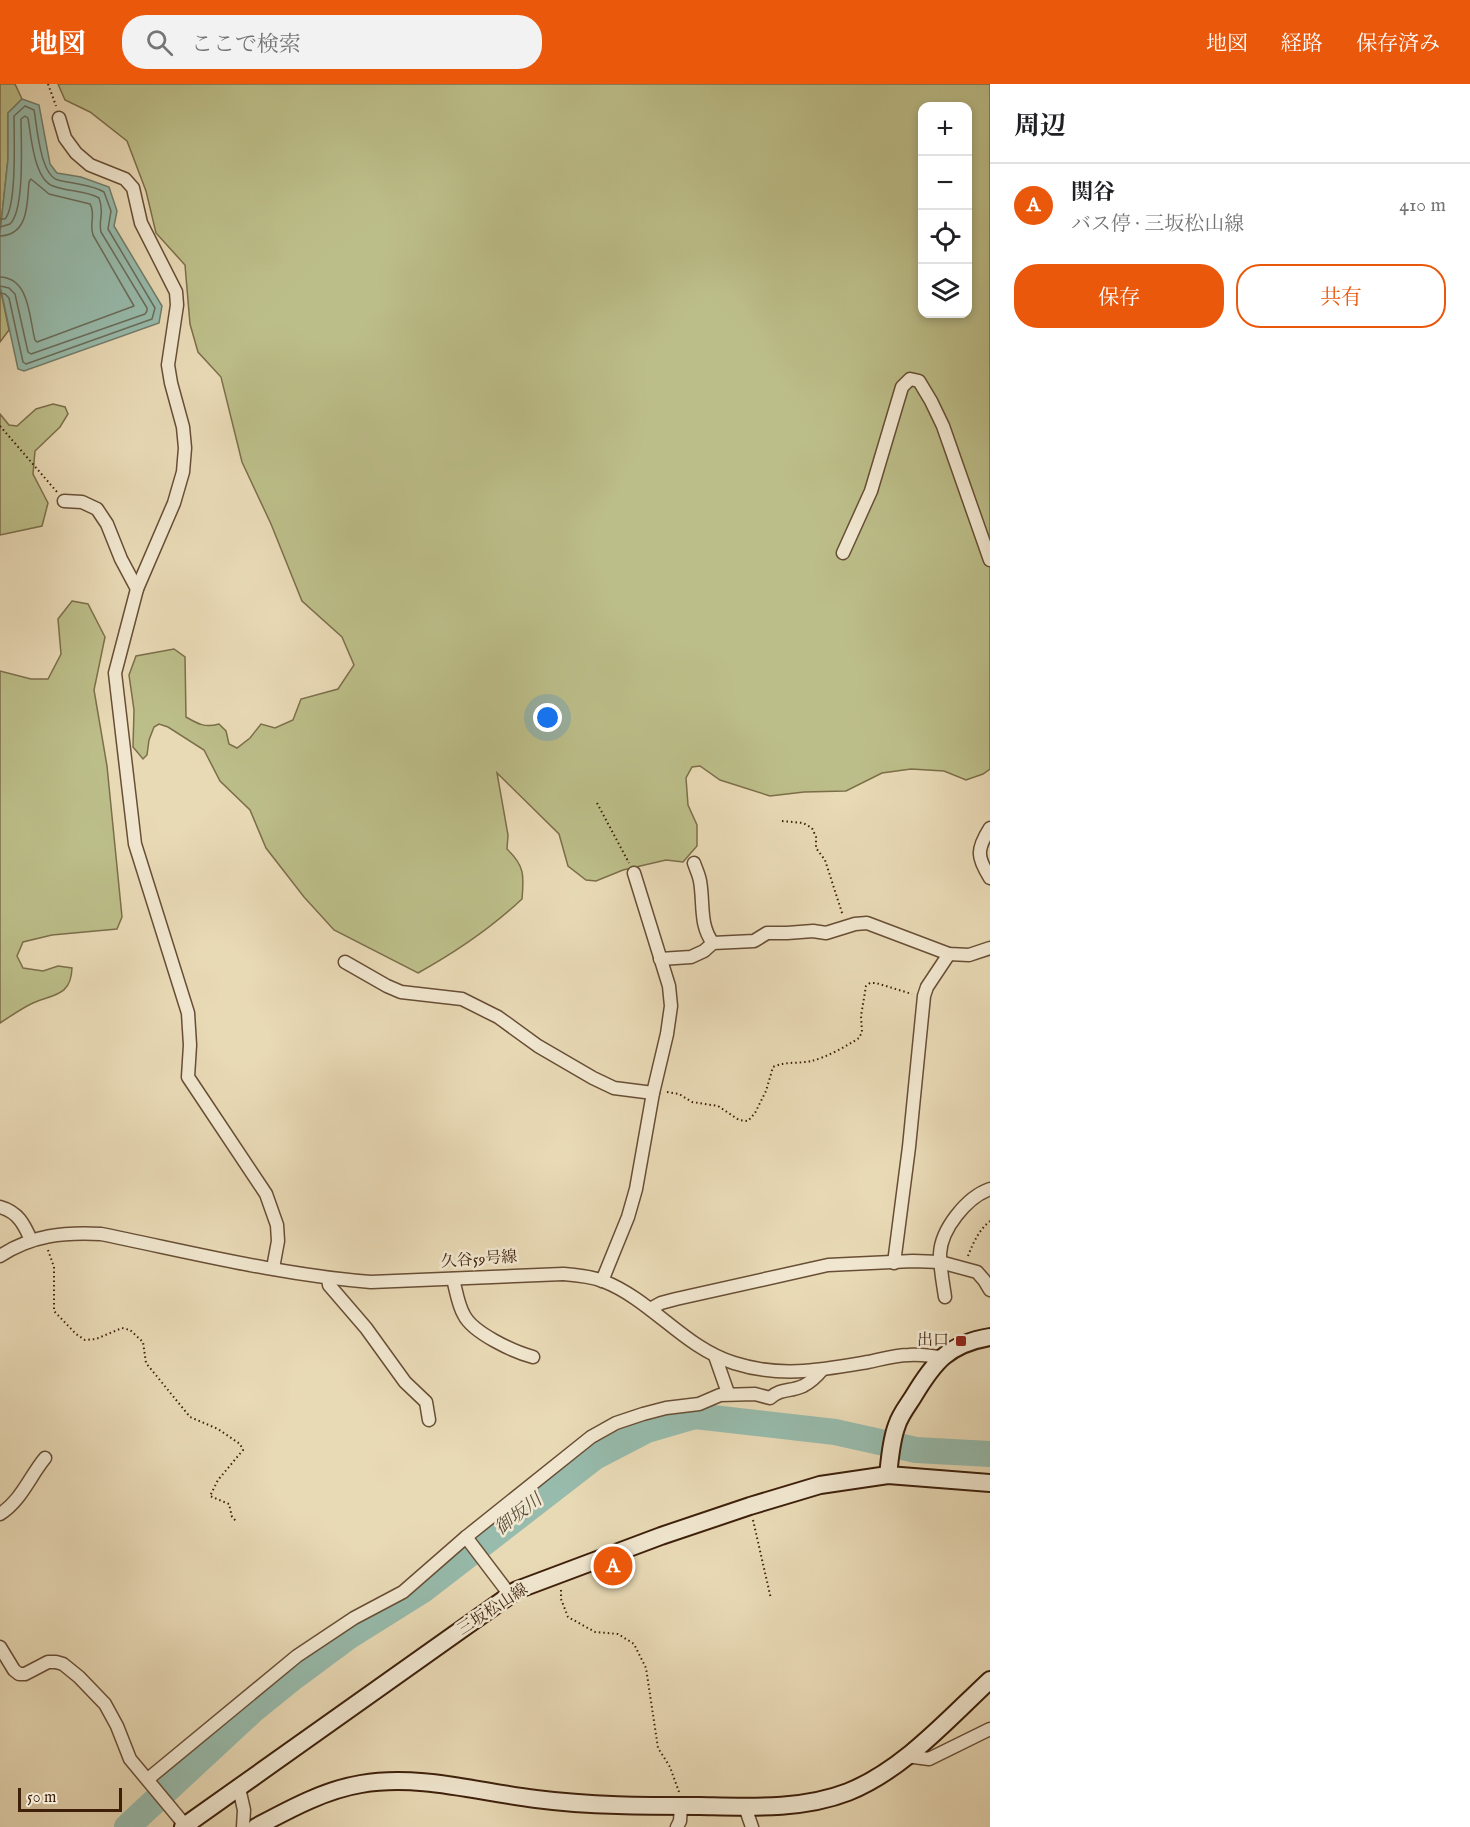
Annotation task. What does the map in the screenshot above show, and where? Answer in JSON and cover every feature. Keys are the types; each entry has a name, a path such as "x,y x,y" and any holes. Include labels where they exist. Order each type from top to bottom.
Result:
{"main road":[{"path":"888,1471 897,1425 926,1374 941,1357 955,1348 990,1337"},
{"name":"三坂松山線","path":"182,1822 239,1788 510,1595 561,1572 750,1506 820,1485 888,1471 990,1483"},
{"path":"262,1824 333,1791 359,1784 402,1780 536,1799 604,1805 745,1807 818,1802 848,1792 873,1779 906,1756 990,1680"}],"street":[{"path":"59,118 65,138 76,153 90,165 125,179 133,188 141,223 176,292 177,305 168,365 183,427 185,448 183,472 174,503 137,589 115,673 135,844 188,1013 190,1045 188,1077 266,1194 277,1225 278,1241 273,1268"},
{"path":"843,553 871,491 902,387 910,379 919,381 943,426 990,560"},
{"path":"64,501 82,502 97,509 107,524 121,559 137,589"},
{"path":"990,828 982,840 979,856 990,878"},
{"path":"694,863 700,881 704,924 707,935 713,943"},
{"path":"602,1281 628,1216 636,1189 671,1006 669,986 634,873"},
{"path":"660,959 691,957 704,951 713,943 754,941 767,933 813,931 826,933 867,923 949,954 969,955 990,948"},
{"path":"894,1263 909,1147 924,996 927,987 949,954"},
{"path":"345,962 401,992 462,999 498,1017 538,1046 592,1078 614,1088 653,1093"},
{"path":"945,1297 940,1262 941,1245 961,1210 972,1198 990,1189"},
{"path":"0,1207 14,1213 36,1238"},
{"name":"久谷59号線","path":"0,1256 36,1238 68,1233 101,1234 328,1278 371,1282 563,1274 602,1281 624,1291 685,1337 715,1356 761,1371 788,1373 822,1370 908,1354 941,1357"},
{"path":"650,1309 676,1299 828,1265 940,1262 976,1272 990,1290"},
{"path":"328,1278 329,1285 366,1329 405,1382 426,1402 429,1420"},
{"path":"453,1278 464,1316 470,1323 484,1334 532,1357"},
{"path":"715,1356 728,1393"},
{"path":"150,1781 297,1656 354,1618 403,1592 591,1437 616,1423 643,1414 666,1408 699,1404 728,1393 755,1394 770,1398 777,1392 802,1386 822,1370"},
{"path":"0,1514 15,1503 33,1472 45,1458"},
{"path":"467,1539 510,1595"},
{"path":"0,1647 19,1674 25,1674 48,1662 56,1662 63,1664 79,1677 105,1704 117,1726 130,1759 182,1822"},
{"path":"906,1756 929,1759 990,1729"},
{"path":"239,1788 244,1809 243,1827"},
{"path":"677,1827 680,1821 681,1806"},
{"path":"745,1807 753,1827"}],"path":[{"path":"48,84 59,118"},
{"path":"0,426 64,501"},
{"path":"597,803 634,873"},
{"path":"782,821 803,823 812,828 816,837 816,848 825,860 847,927"},
{"path":"653,1093 679,1094 692,1102 718,1106 739,1120 748,1121 755,1113 766,1091 773,1067 818,1059 859,1038 862,1032 861,1016 866,986 870,983 924,996"},
{"path":"963,1268 976,1238 990,1221"},
{"path":"36,1238 54,1267 53,1306 56,1314 85,1340 96,1339 122,1328 130,1330 143,1342 146,1363 190,1417 218,1429 240,1444 243,1450 218,1480 210,1496 229,1504 232,1516 237,1522"},
{"path":"750,1506 771,1599"},
{"path":"561,1572 561,1599 568,1617 595,1632 618,1634 634,1644 646,1668 658,1749 670,1767 679,1788 681,1806"}],"green space":[{"path":"0,84 15,84 22,99 8,113 8,159 0,233"},
{"path":"58,84 990,84 990,769 966,780 944,771 911,769 882,773 846,791 770,796 720,780 700,766 692,767 686,778 688,805 697,825 697,846 683,862 666,860 623,870 596,881 586,880 568,866 559,834 497,773 508,835 507,849 517,861 522,872 522,899 472,939 418,973 334,930 304,897 266,848 250,810 220,781 204,750 168,727 159,724 154,727 147,755 143,759 133,747 134,710 129,675 136,656 174,649 185,657 186,717 202,725 219,724 226,731 229,744 237,748 250,738 261,724 275,728 293,720 301,699 338,689 354,665 342,637 302,601 271,524 242,462 221,377 198,352 190,324 185,265 156,233 146,191 127,141 90,112 65,100"},
{"path":"0,287 9,330 0,342"},
{"path":"53,404 65,407 68,414 60,427 35,451 33,474 48,503 42,526 0,535 0,414 9,425 17,426 36,409"},
{"path":"72,601 88,604 105,637 94,690 107,766 122,917 117,929 52,935 23,942 17,956 23,968 43,971 58,966 72,968 71,977 65,989 60,993 29,1005 0,1023 0,671 31,679 48,679 61,654 58,619"}],"water":[{"path":"22,99 39,105 50,164 57,173 81,177 109,187 117,211 114,226 162,306 159,323 24,371 18,369 0,286 0,233 8,159 8,113"}],"waterway":[{"name":"御坂川","path":"127,1827 252,1711 294,1677 348,1637 423,1590 595,1457 647,1430 695,1416 835,1432 916,1450 990,1454"}],"place":[{"name":"出口","path":"961,1341"},
{"name":"関谷","path":"613,1566"}]}
